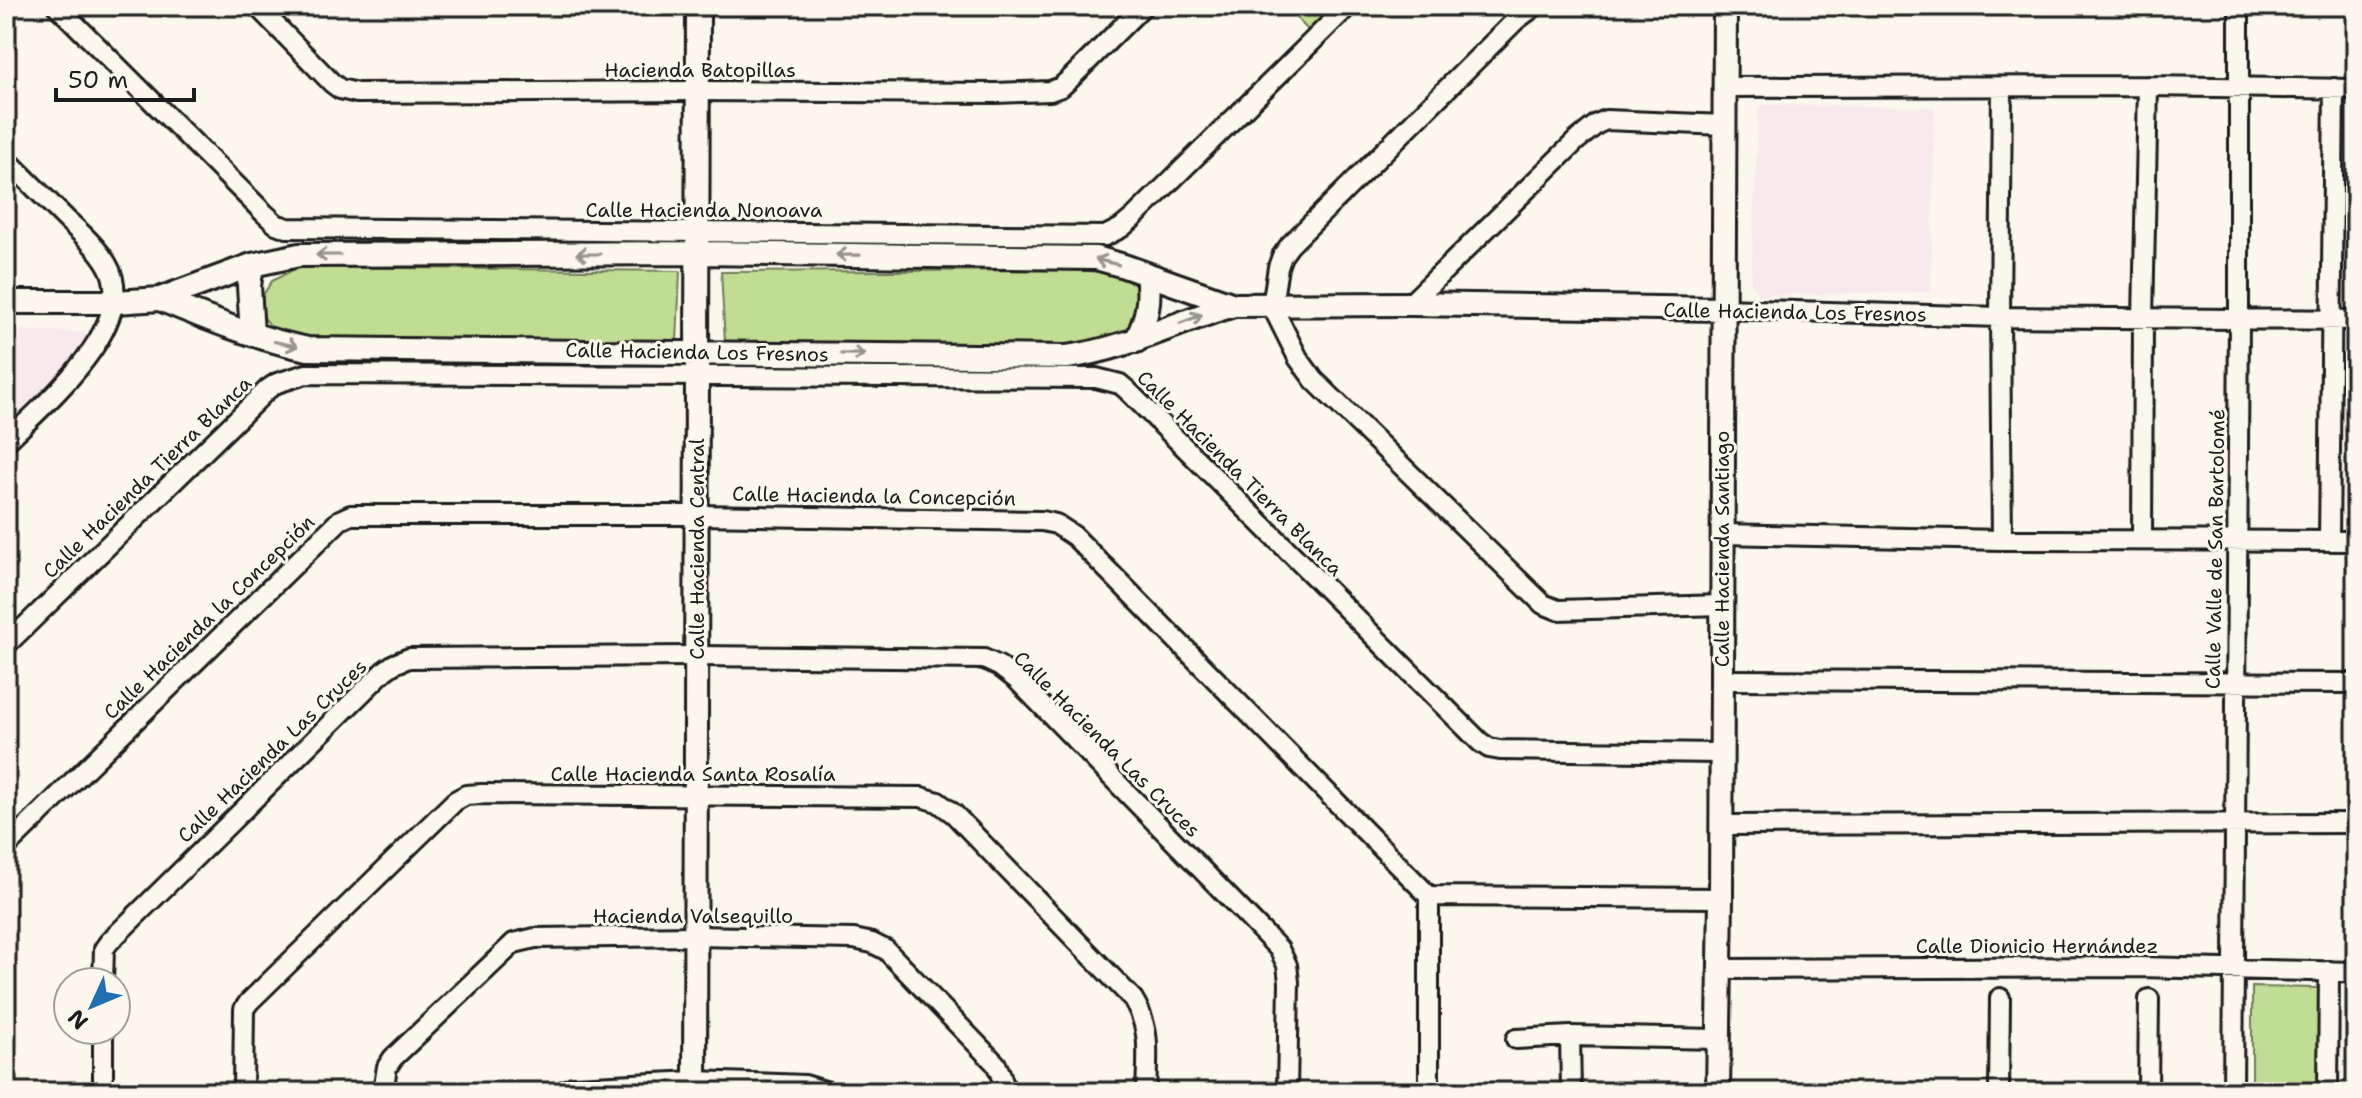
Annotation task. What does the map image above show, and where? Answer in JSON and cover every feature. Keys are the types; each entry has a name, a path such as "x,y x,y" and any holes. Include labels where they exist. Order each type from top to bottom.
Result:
{"street":[{"name":"Calle Hacienda Nonoava","path":"57,6 276,224 287,228 698,242 1105,236 1114,233 1133,218 1348,6"},
{"name":"Hacienda Batopillas","path":"257,6 332,83 347,92 996,93 1050,91 1061,87 1143,6"},
{"name":"Calle Hacienda Central","path":"695,1087 698,6"},
{"path":"1535,6 1516,20 1290,245 1278,267 1272,306 1298,358 1314,380 1543,604 1558,610 1721,605"},
{"name":"Calle Hacienda Santiago","path":"1718,1092 1725,6"},
{"name":"Calle Valle de San Bartolomé","path":"2233,1092 2239,6"},
{"path":"2142,540 2148,86"},
{"path":"1725,87 2356,89"},
{"path":"2002,88 2002,540"},
{"path":"2329,541 2334,88"},
{"path":"1410,304 1597,124 1606,120 1724,125"},
{"path":"6,159 96,249 114,280 116,302 86,360 6,442"},
{"name":"Calle Hacienda Los Fresnos","path":"6,302 160,299 252,265 299,255 698,242 1096,258 1234,305 1410,304 2000,317 2356,320"},
{"path":"252,265 248,297 252,334"},
{"path":"1136,341 1149,303 1147,275"},
{"name":"Calle Hacienda Los Fresnos","path":"160,299 252,334 308,349 1067,357 1136,341 1234,305"},
{"name":"Calle Hacienda Tierra Blanca","path":"6,645 277,383 306,374 1096,378 1120,384 1489,748 1720,753"},
{"name":"Calle Hacienda la Concepción","path":"6,847 340,520 351,515 697,515 1042,521 1056,524 1074,536 1429,896"},
{"path":"1722,534 2002,540 2356,541"},
{"name":"Calle Hacienda Las Cruces","path":"103,966 104,949 109,942 394,664 409,658 696,656 984,659 1017,680 1279,949 1287,965 1289,982 1287,1092"},
{"path":"1721,680 2356,683"},
{"name":"Calle Hacienda Santa Rosalía","path":"243,1092 244,1009 249,1002 455,801 466,795 481,794 921,797 938,802 954,814 1133,999 1147,1030 1146,1092"},
{"path":"1721,825 2356,823"},
{"path":"1429,1092 1429,896 1721,898"},
{"name":"Hacienda Valsequillo","path":"383,1092 387,1067 393,1058 514,943 535,938 695,936 854,939 886,950 996,1064 1006,1092"},
{"name":"Calle Dionicio Hernández","path":"1719,969 2139,967 2356,972"},
{"path":"2328,1092 2329,971"},
{"path":"1999,1092 2000,998"},
{"path":"2148,1092 2149,999"},
{"path":"1570,1036 1571,1092"},
{"path":"1516,1039 1570,1036 1718,1039"},
{"path":"103,1046 103,1092"},
{"path":"562,1092 573,1087 805,1085 828,1092"}],"shaded area":[{"path":"1763,105 1935,107 1931,292 1759,295 1751,283 1758,110"},
{"path":"6,330 87,332 84,345 69,366 6,428"}],"green space":[{"path":"1285,6 1333,6 1308,30"},
{"path":"298,267 680,271 677,343 310,343 278,336 263,316 261,298 272,281"},
{"path":"1078,270 1108,273 1140,286 1146,298 1129,337 1106,347 732,347 725,342 721,272"},
{"path":"2252,987 2320,988 2319,1092 2252,1092"}]}
